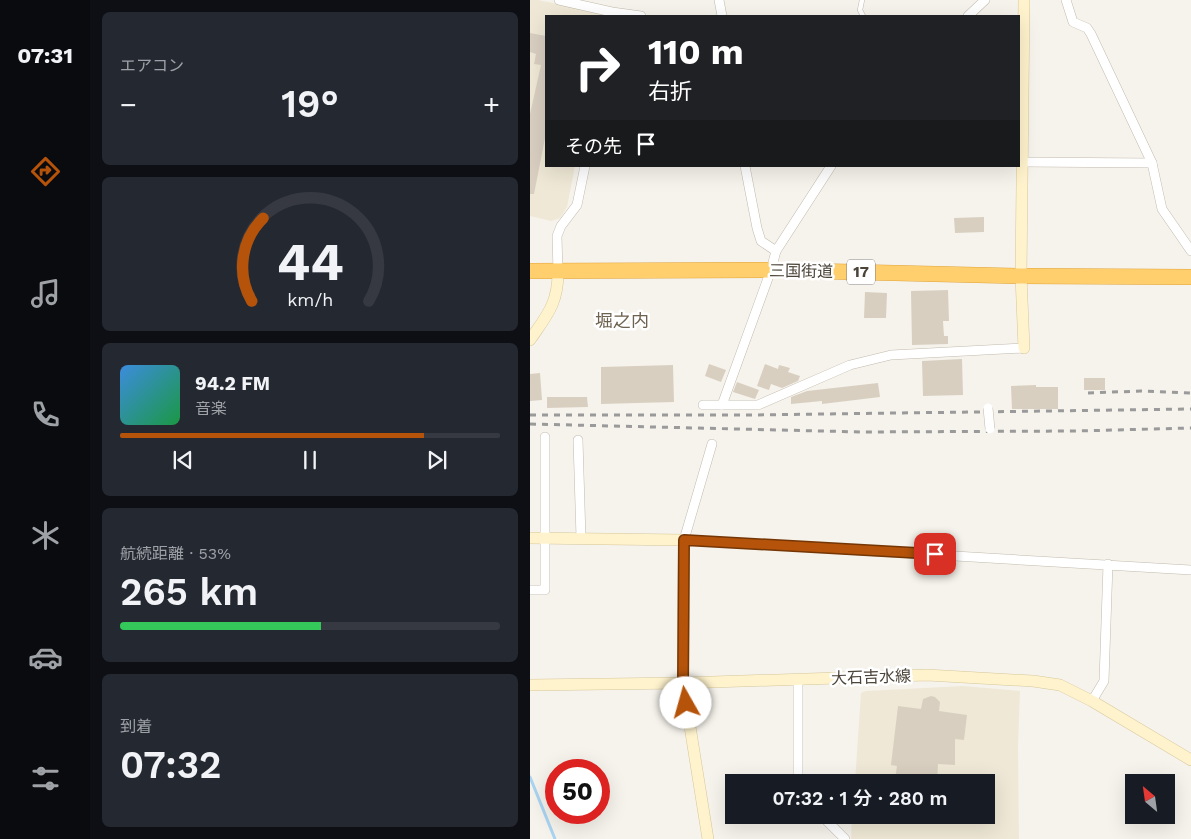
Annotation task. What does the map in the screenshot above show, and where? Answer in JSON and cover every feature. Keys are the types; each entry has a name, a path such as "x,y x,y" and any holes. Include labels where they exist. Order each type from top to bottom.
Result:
{"highway":[{"name":"三国街道","path":"530,271 771,270 1021,276 1191,277"}],"main road":[{"path":"1024,0 1021,45 1021,276 1024,348"},
{"path":"530,340 552,308 558,289 558,272"},
{"path":"530,538 684,540 683,683 708,839"},
{"name":"大石吉水線","path":"530,684 683,683 927,675 1033,681 1060,685 1092,701 1191,760"}],"street":[{"path":"559,0 612,14 626,15"},
{"path":"719,0 722,15"},
{"path":"969,15 985,0"},
{"path":"1066,0 1072,22 1087,28 1091,34 1152,162 1162,209 1191,251"},
{"path":"1022,162 1152,162"},
{"path":"558,272 557,236 561,226 577,205 585,167"},
{"path":"745,167 757,228 762,241 776,251"},
{"path":"722,405 771,270 776,251 829,167"},
{"path":"703,405 758,405 850,365 891,355 1024,348"},
{"path":"988,408 990,429"},
{"path":"530,590 545,590 545,437"},
{"path":"578,440 581,538"},
{"path":"712,444 684,540 1191,570"},
{"path":"1092,701 1104,681 1108,564"},
{"path":"798,679 798,774"},
{"path":"830,824 845,839"}],"lane":[{"path":"862,0 860,10 862,15"}],"shaded area":[{"path":"530,0 538,0 606,15 545,15 545,167 575,167 567,207 560,218 551,221 530,216"},
{"path":"963,686 1020,691 1018,745 1019,839 851,839 852,824 995,824 995,774 856,774 861,693 866,691"}],"building":[{"path":"530,33 545,36 545,138 534,194 530,194 530,114 541,65 534,64 536,54 530,52"},
{"path":"984,217 984,232 955,233 954,218"},
{"path":"948,290 949,321 943,321 944,336 948,336 948,344 912,345 911,291"},
{"path":"865,292 887,293 886,318 864,318"},
{"path":"962,359 963,395 923,396 922,361"},
{"path":"709,364 726,370 721,382 705,376"},
{"path":"765,364 778,369 779,365 790,368 788,372 800,376 798,381 782,388 771,384 769,390 757,386"},
{"path":"673,365 674,402 601,404 601,367"},
{"path":"540,373 542,400 530,401 530,374"},
{"path":"1084,378 1105,378 1105,390 1084,390"},
{"path":"737,382 759,390 755,399 733,392"},
{"path":"878,383 880,397 822,404 822,401 791,404 791,397 807,391"},
{"path":"1036,385 1036,387 1058,387 1058,409 1012,409 1011,386"},
{"path":"547,397 587,397 588,407 547,408"},
{"path":"931,696 935,697 940,702 939,711 967,715 964,740 955,739 955,765 938,764 937,774 896,774 897,766 891,765 898,706 921,709 923,699"}],"waterway":[{"path":"530,777 555,839"}],"railway":[{"path":"1088,393 1141,391 1191,393"},
{"path":"530,415 752,415 1191,409"},
{"path":"530,424 862,432 1076,431 1191,428"}],"district":[{"name":"堀之内","path":"622,320"}],"route":[{"path":"686,703 683,683 684,540 935,554"}]}
